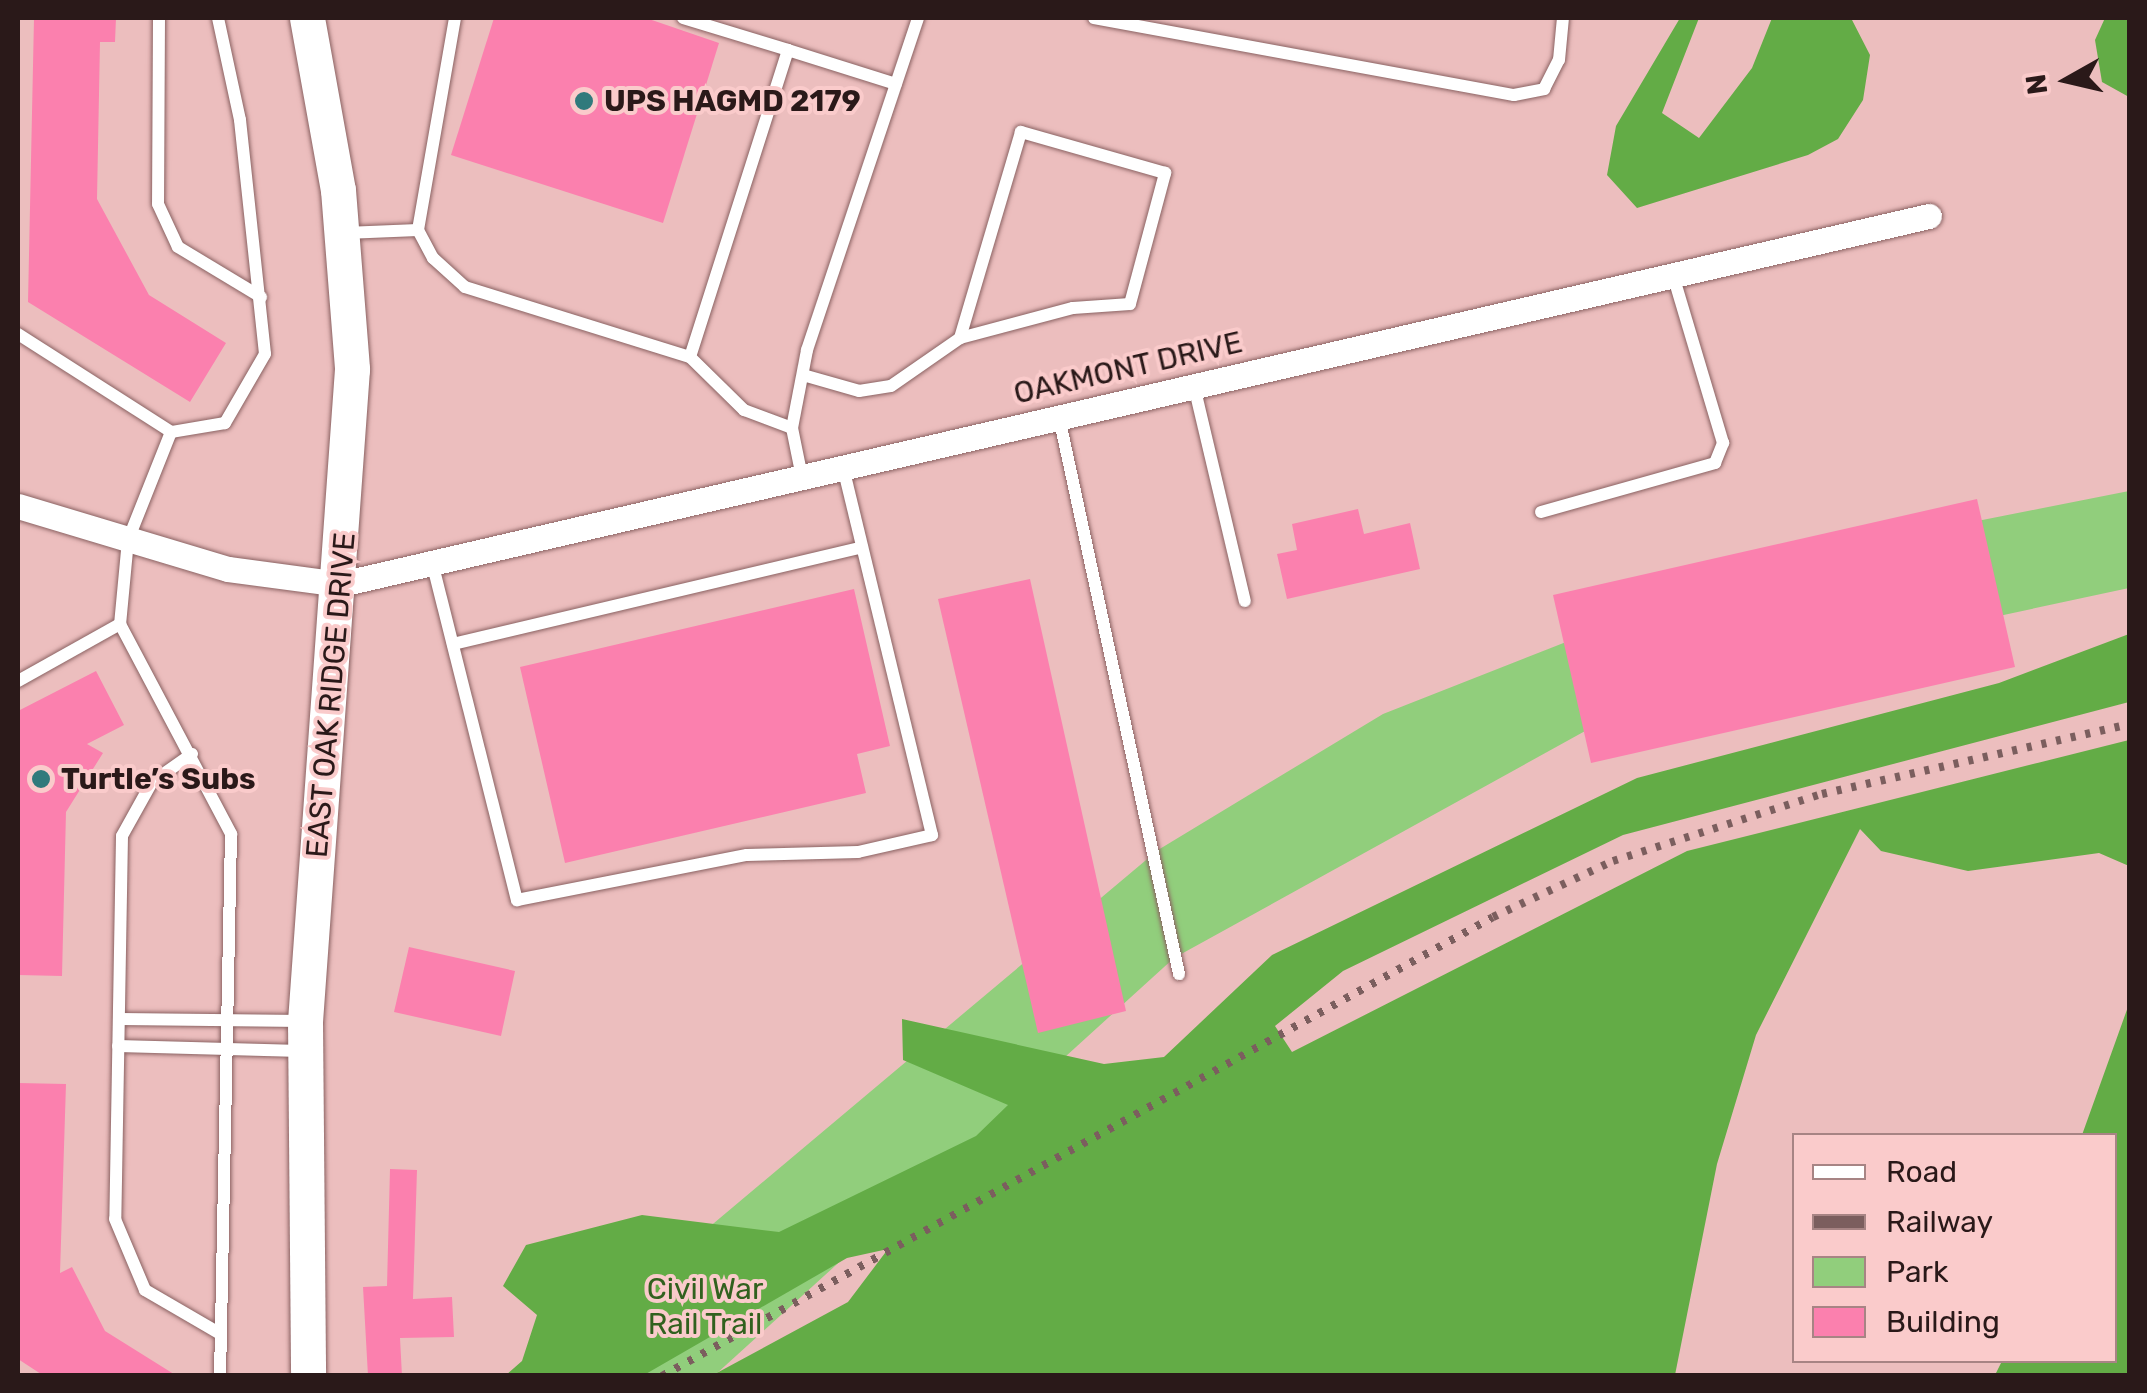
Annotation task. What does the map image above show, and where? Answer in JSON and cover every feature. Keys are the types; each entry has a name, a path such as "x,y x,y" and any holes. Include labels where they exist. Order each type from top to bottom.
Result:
{"main road":[{"name":"EAST OAK RIDGE DRIVE","path":"306,18 343,234 352,452 305,1036 308,1376"}],"street":[{"name":"OAKMONT DRIVE","path":"341,584 1929,216"},
{"path":"18,506 228,569 341,584"}],"lane":[{"path":"159,18 158,204 188,255 260,297"},
{"path":"18,334 171,432 200,433 239,409 265,354 218,18"},
{"path":"455,18 418,230 464,287 690,357 744,410 792,428"},
{"path":"683,18 896,84"},
{"path":"802,477 792,428 802,375 918,18"},
{"path":"1094,18 1514,95 1544,89 1559,60 1563,18"},
{"path":"690,357 788,50"},
{"path":"802,375 859,391 891,386 960,338 1072,308 1130,304 1165,174 1021,132 960,338"},
{"path":"343,234 418,230"},
{"path":"1540,512 1714,462 1723,443 1673,276"},
{"path":"1194,386 1245,601"},
{"path":"1059,417 1179,974"},
{"path":"171,432 128,540 120,624 231,834 220,1049 220,1376"},
{"path":"432,562 517,900 747,855 858,852 932,834 844,467"},
{"path":"452,644 862,547"},
{"path":"18,681 120,624"},
{"path":"192,754 152,782 122,836 120,1245 145,1290 219,1333"},
{"path":"120,1019 221,1020 305,1036"},
{"path":"118,1046 220,1049 305,1036"}],"green space":[{"path":"1680,18 1699,18 1662,113 1699,138 1752,68 1772,18 1851,18 1870,55 1863,100 1838,139 1808,155 1637,208 1607,175 1616,126"},
{"path":"2105,18 2129,18 2129,97 2102,82 2095,40"},
{"name":"Civil War Rail Trail","path":"2129,491 2129,588 1663,688 1174,958 715,1375 532,1376 1158,850 1383,714 1770,562"},
{"path":"2129,634 2129,702 1623,835 1343,971 1275,1026 1292,1052 1687,851 2129,740 2129,866 2099,853 1968,871 1881,851 1860,829 1756,1035 1717,1164 1675,1375 713,1375 848,1302 888,1249 847,1258 644,1375 506,1375 522,1361 537,1315 503,1286 526,1245 642,1215 779,1232 976,1136 1008,1105 903,1060 902,1019 1104,1064 1164,1057 1272,955 1637,778 1999,683"},
{"path":"2129,1004 2129,1375 1995,1375 2001,1363 2117,1363 2117,1133 2083,1133"}],"building":[{"path":"34,18 116,18 115,42 100,42 97,199 149,295 226,343 190,402 28,302"},
{"name":"UPS HAGMD 2179","path":"494,18 646,18 719,43 663,223 451,155"},
{"path":"1977,499 2015,667 1591,763 1553,595"},
{"path":"1358,509 1364,534 1410,523 1420,569 1287,599 1277,554 1297,550 1292,524"},
{"path":"1030,579 1126,1011 1038,1033 938,599"},
{"path":"854,589 890,746 857,754 866,793 565,863 520,667"},
{"path":"96,671 124,725 87,744 103,753 66,812 62,976 18,975 18,711"},
{"path":"409,947 515,971 501,1036 394,1012"},
{"path":"18,1083 66,1084 60,1273 72,1267 105,1331 177,1376 44,1376 18,1359"},
{"path":"390,1169 417,1170 413,1299 452,1297 454,1337 400,1338 402,1376 368,1376 363,1287 387,1286"}],"railway":[{"path":"662,1376 1493,917 1613,861 1822,794 2130,724"}],"place":[{"name":"UPS HAGMD 2179","path":"584,101"},
{"name":"Turtle’s Subs","path":"41,779"}]}
